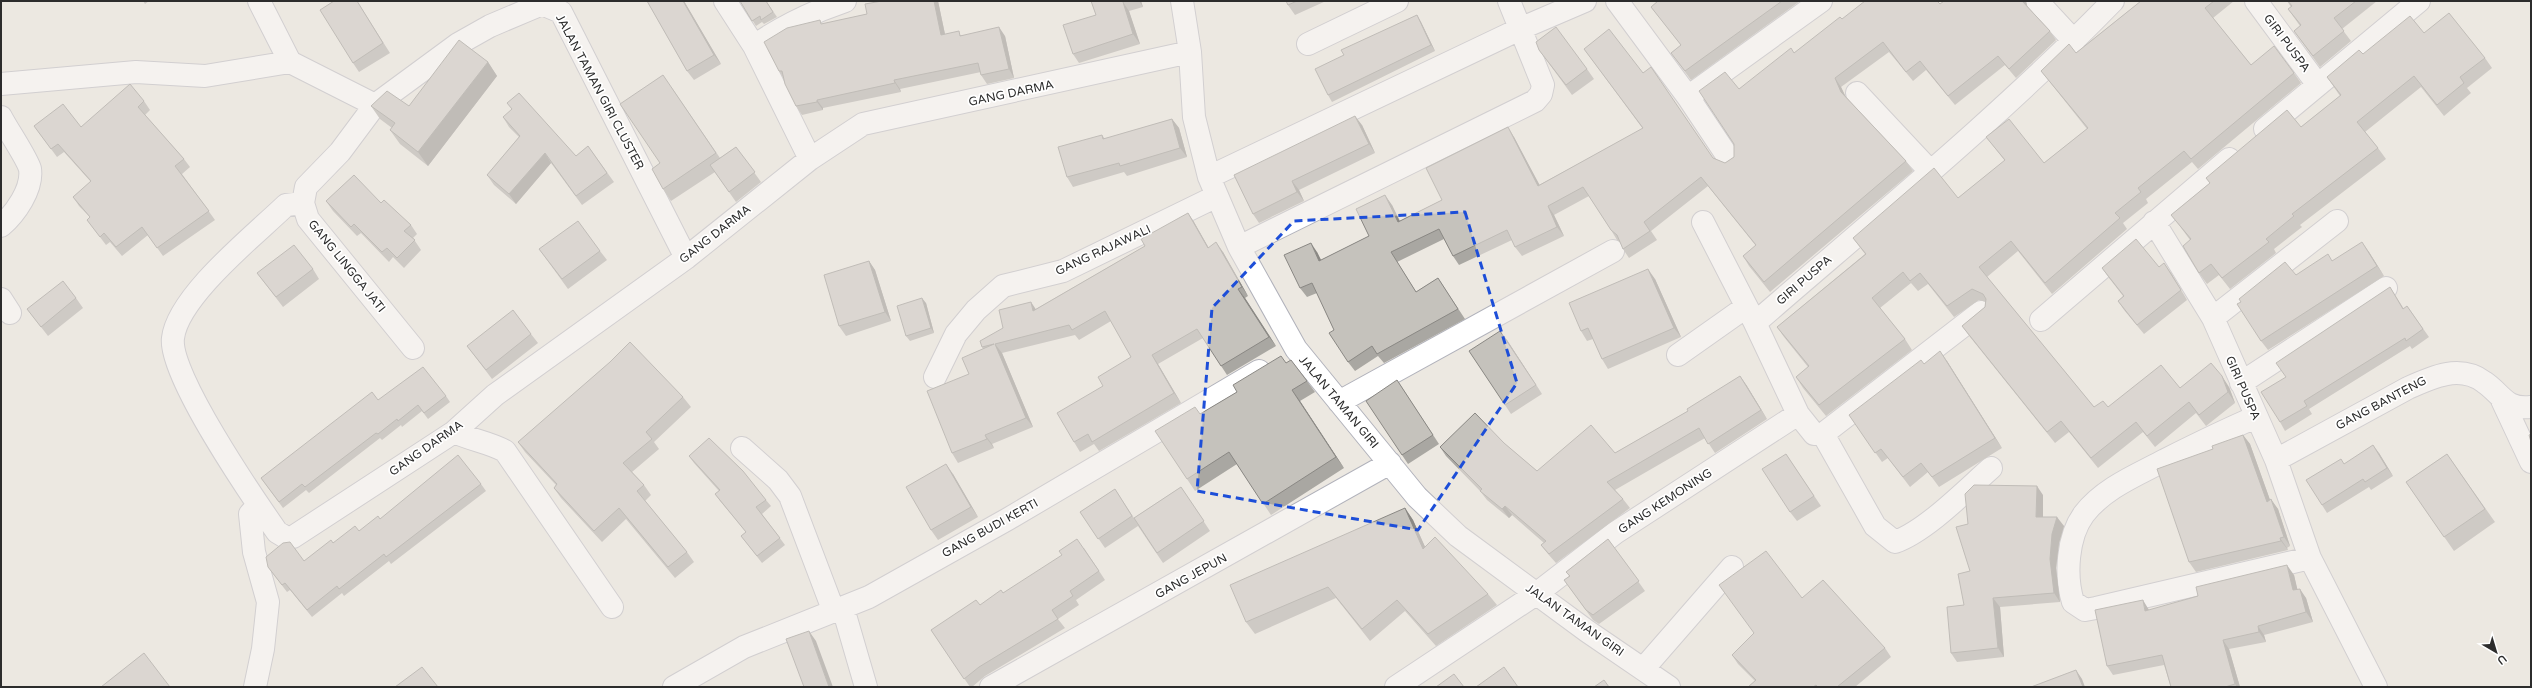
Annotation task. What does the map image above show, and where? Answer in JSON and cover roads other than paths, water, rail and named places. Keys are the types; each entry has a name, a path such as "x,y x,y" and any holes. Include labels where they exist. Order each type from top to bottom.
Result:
{"street":[{"path":"260,1 290,62"},
{"path":"725,1 754,46 810,159"},
{"path":"754,46 778,30 815,11 846,1"},
{"name":"JALAN TAMAN GIRI","path":"1182,1 1190,52 1194,117 1213,186 1239,247 1296,349 1417,497 1458,536 1587,631 1644,668 1670,687"},
{"path":"1308,44 1397,1"},
{"path":"1239,247 1535,101 1541,94 1543,85 1522,28 1509,1"},
{"name":"GANG RAJAWALI","path":"935,377 956,334 976,310 1003,286 1064,271 1213,186 1522,28 1585,1"},
{"path":"1617,1 1688,96 1730,160"},
{"path":"1688,96 1821,1"},
{"path":"2037,1 2074,41"},
{"name":"GIRI PUSPA","path":"1678,355 1750,315 1930,171 2074,41 2113,1"},
{"name":"GIRI PUSPA","path":"2256,1 2318,85"},
{"name":"GIRI PUSPA","path":"2376,687 2310,558 2276,460 2212,318 2154,222 2419,1"},
{"name":"JALAN TAMAN GIRI CLUSTER","path":"375,105 458,44 484,30 542,4 552,7 561,12 686,258"},
{"name":"GANG DARMA","path":"258,505 277,532 287,538 293,537 454,432 495,395 686,258 810,159 863,124 1190,52"},
{"path":"1,84 136,72 205,76 290,62 375,105 340,152 309,183 303,203 286,205 195,294 173,339 179,366 202,415 258,505 250,514 254,552 268,602 263,649 255,687"},
{"path":"1857,93 1930,171"},
{"path":"1,117 30,169 28,186 13,216 1,226"},
{"name":"GANG LINGGA JATI","path":"303,203 308,219 413,348"},
{"path":"2212,318 2337,221"},
{"path":"1703,222 1798,414 1814,434 1823,434 1981,312"},
{"path":"2041,320 2154,222"},
{"path":"1339,402 1613,251"},
{"path":"2241,384 2386,288"},
{"name":"GANG BUDI KERTI","path":"674,687 744,647 869,597 1008,519 1296,349"},
{"name":"GANG BANTENG","path":"2276,460 2430,378 2450,372 2469,375 2484,382 2502,400 2524,408 2531,407"},
{"path":"2502,400 2531,462"},
{"name":"GANG KEMONING","path":"1396,687 1536,594 1615,533 1798,414"},
{"path":"2256,417 2223,431 2119,484 2084,514 2075,530 2070,557 2069,588 2073,602 2085,610 2096,608 2310,558"},
{"path":"454,432 471,440 490,443 505,451 612,607"},
{"path":"1823,434 1875,526 1895,542 1906,539 1921,528 1991,468"},
{"path":"742,448 778,480 790,496 838,610 866,687"},
{"name":"GANG JEPUN","path":"991,687 1390,463"},
{"path":"1644,668 1732,567"}]}
